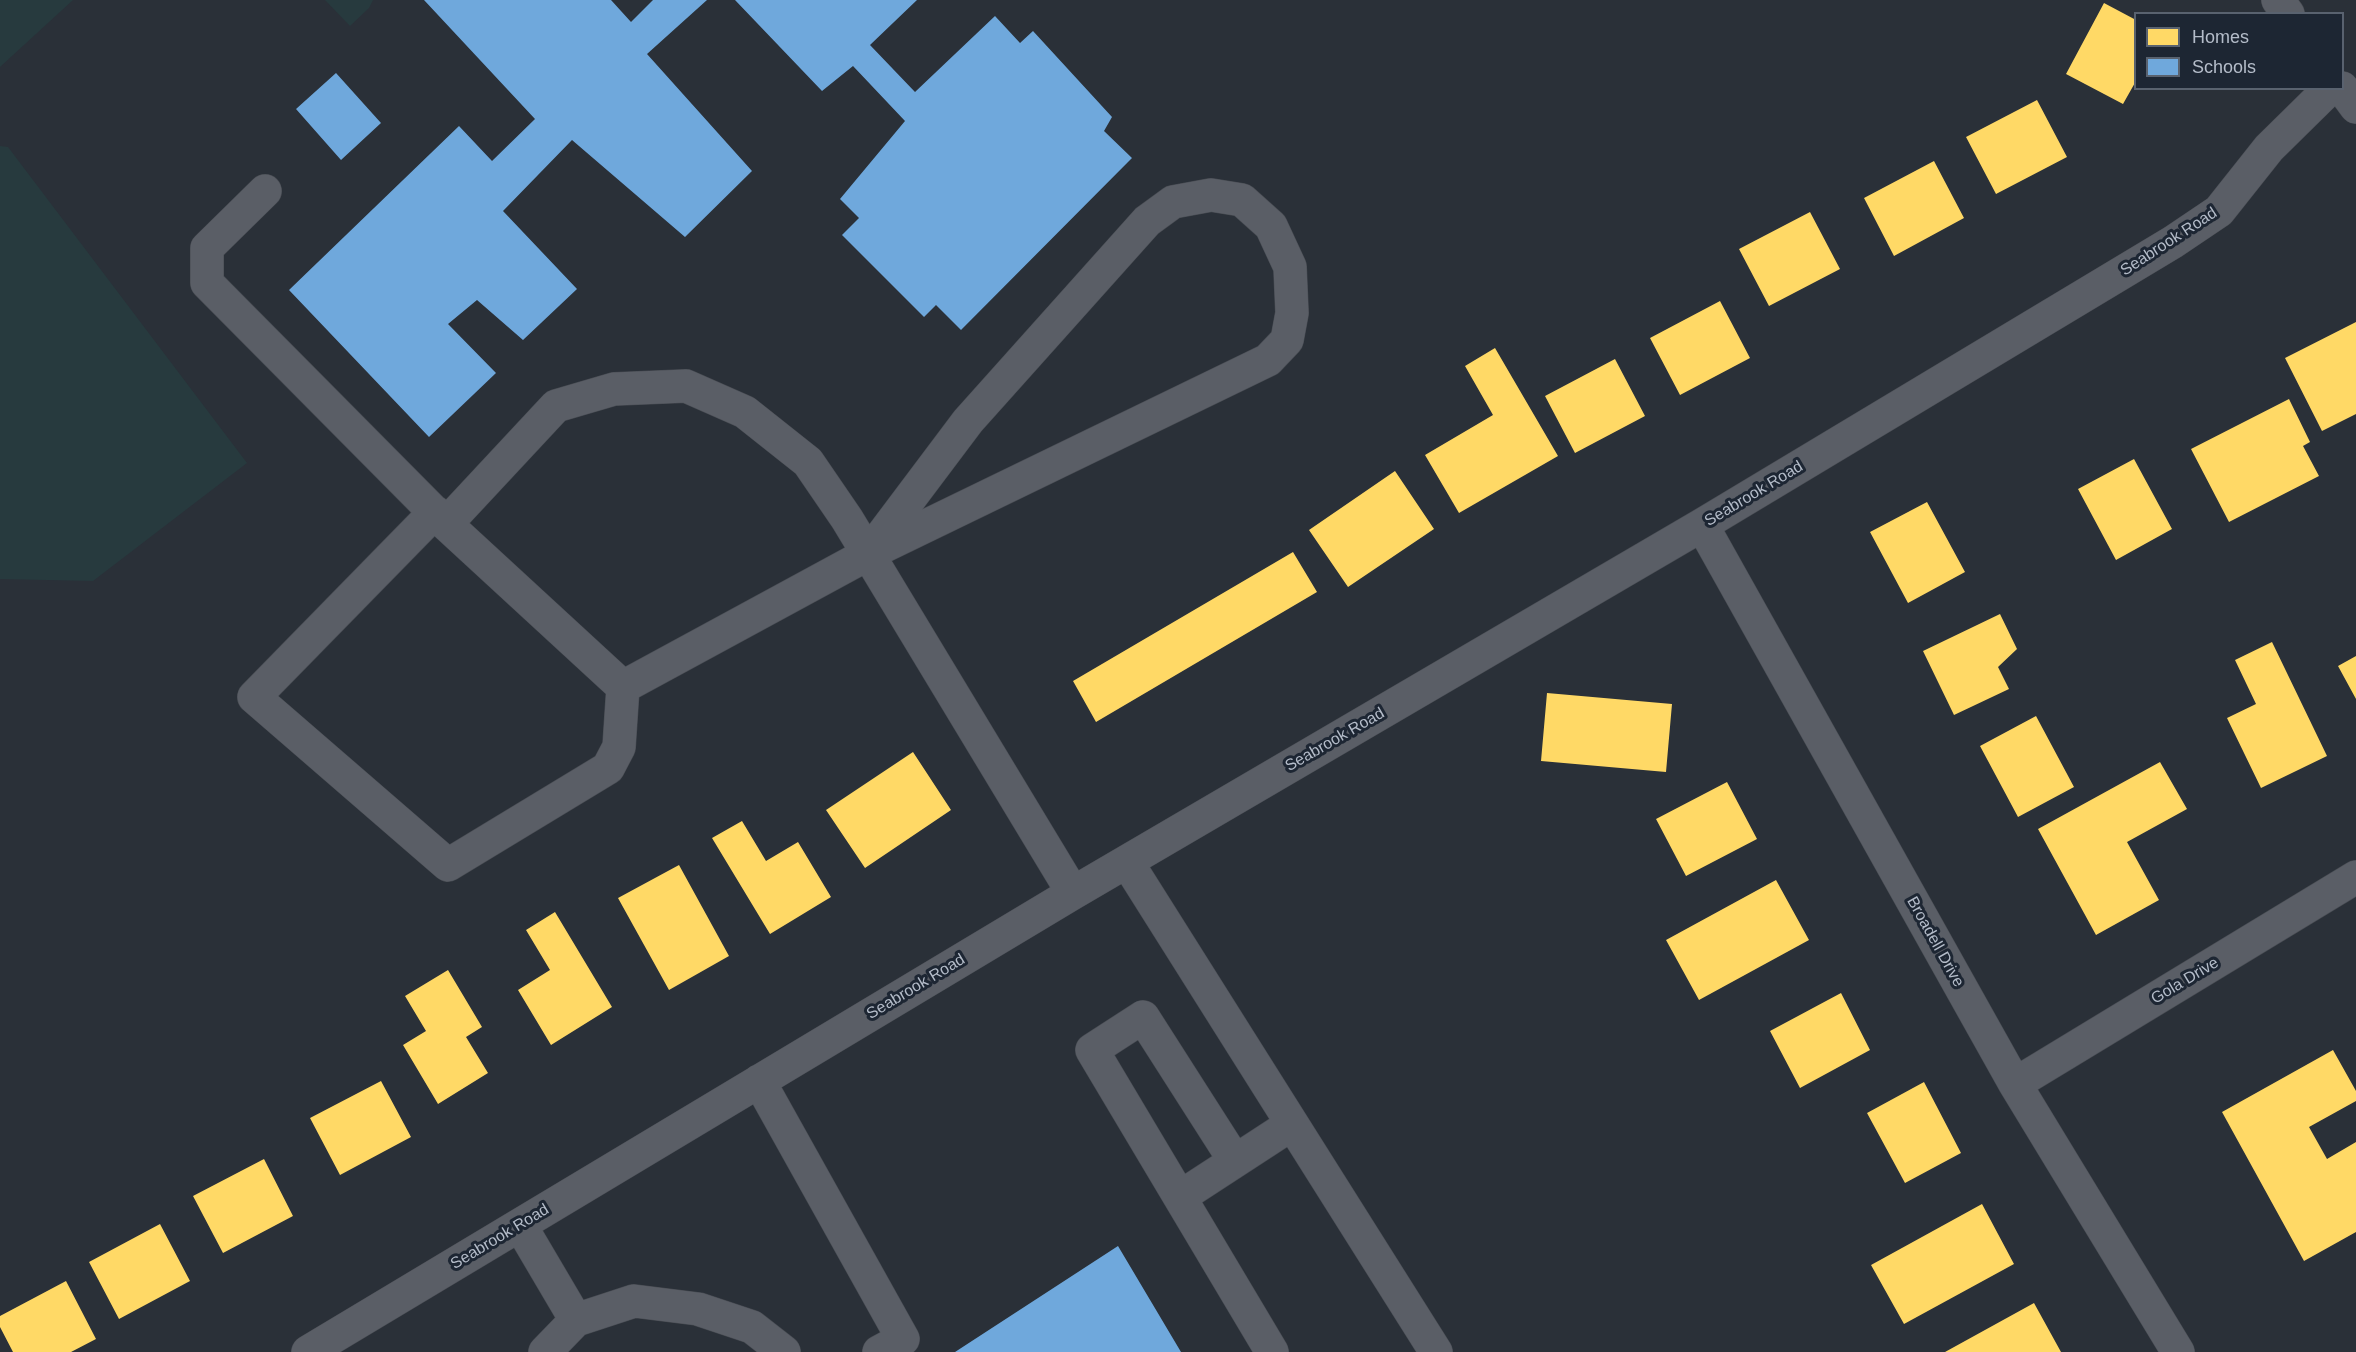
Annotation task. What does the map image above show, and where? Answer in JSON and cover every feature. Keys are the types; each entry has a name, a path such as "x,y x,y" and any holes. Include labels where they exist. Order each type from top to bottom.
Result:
{"street":[{"path":"2344,89 2356,107"},
{"name":"Seabrook Road","path":"308,1352 1073,893 1702,525 2119,275 2219,212 2269,148 2328,90"},
{"path":"265,191 207,248 207,283 441,518 623,687"},
{"path":"623,687 868,554 1268,360 1287,340 1292,313 1290,267 1271,226 1242,200 1211,195 1173,202 1147,221 968,421 868,554"},
{"path":"623,687 619,747 608,768 448,865 254,697 556,406 614,389 686,386 745,412 808,462 868,554 1073,893"},
{"name":"Broadell Drive","path":"1702,525 2014,1084 2178,1352"},
{"path":"1127,862 1436,1352"},
{"name":"Gola Drive","path":"2014,1084 2356,877"},
{"path":"1235,1161 1143,1017 1092,1050 1272,1352"},
{"path":"759,1082 903,1339 879,1352"},
{"path":"1180,1197 1292,1124"},
{"path":"520,1225 576,1320"},
{"path":"546,1352 576,1320 634,1301 698,1310 752,1327 784,1352"}],"green space":[{"path":"0,0 73,0 0,67"},
{"path":"325,0 373,0 369,8 350,26"},
{"path":"0,146 8,147 247,463 93,581 0,579"}],"building: Homes":[{"path":"2104,3 2134,19 2134,85 2123,104 2066,74"},
{"path":"2037,100 2067,157 1996,194 1966,137"},
{"path":"1934,161 1964,218 1894,256 1864,198"},
{"path":"1810,212 1840,269 1769,306 1739,249"},
{"path":"1720,301 1750,358 1680,395 1650,338"},
{"path":"2356,322 2356,414 2322,431 2285,358"},
{"path":"1495,348 1558,456 1459,513 1425,455 1493,415 1465,366"},
{"path":"1615,359 1645,416 1575,453 1545,396"},
{"path":"2289,399 2310,442 2303,446 2319,476 2229,522 2191,449"},
{"path":"2134,459 2172,529 2116,560 2078,489"},
{"path":"1395,471 1434,529 1348,587 1309,530"},
{"path":"1927,502 1965,572 1908,603 1870,532"},
{"path":"1293,552 1317,592 1096,722 1073,681"},
{"path":"2000,614 2017,649 1998,667 2009,689 1954,715 1923,651"},
{"path":"2272,642 2327,756 2261,788 2227,718 2256,704 2235,660"},
{"path":"2356,656 2356,699 2338,666"},
{"path":"1547,693 1672,704 1666,772 1541,761"},
{"path":"2036,716 2074,787 2018,817 1980,746"},
{"path":"913,752 951,810 865,868 826,810"},
{"path":"2160,762 2187,809 2127,842 2159,900 2096,935 2038,829"},
{"path":"1727,782 1757,839 1686,876 1656,819"},
{"path":"742,821 766,861 798,842 831,897 770,934 712,838"},
{"path":"679,865 729,956 669,990 618,898"},
{"path":"1776,880 1809,940 1699,1000 1666,940"},
{"path":"555,912 612,1007 551,1045 518,990 550,970 526,930"},
{"path":"448,970 482,1027 466,1037 488,1073 438,1104 403,1045 426,1031 405,996"},
{"path":"1841,993 1870,1050 1800,1088 1770,1031"},
{"path":"2333,1050 2356,1091 2356,1101 2309,1127 2327,1159 2356,1142 2356,1232 2304,1261 2222,1112"},
{"path":"381,1081 411,1137 340,1175 310,1118"},
{"path":"1924,1082 1961,1153 1905,1183 1867,1113"},
{"path":"264,1159 293,1216 223,1253 193,1196"},
{"path":"1982,1204 2014,1264 1904,1324 1871,1265"},
{"path":"160,1224 190,1281 119,1319 89,1262"},
{"path":"66,1281 96,1339 71,1352 13,1352 0,1327 0,1316"},
{"path":"2034,1303 2061,1352 1945,1352"}],"building: Schools":[{"path":"424,0 611,0 631,22 653,0 707,0 647,54 752,171 685,237 572,140 503,211 577,289 523,340 477,300 448,324 496,373 429,437 289,290 459,126 492,161 535,119"},
{"path":"735,0 917,0 870,45 915,92 995,16 1020,43 1033,31 1112,117 1104,131 1132,158 961,330 936,305 924,317 842,235 859,218 840,199 905,121 853,66 822,91"},
{"path":"336,73 381,123 341,160 296,109"},
{"path":"1118,1246 1181,1352 955,1352"}]}
